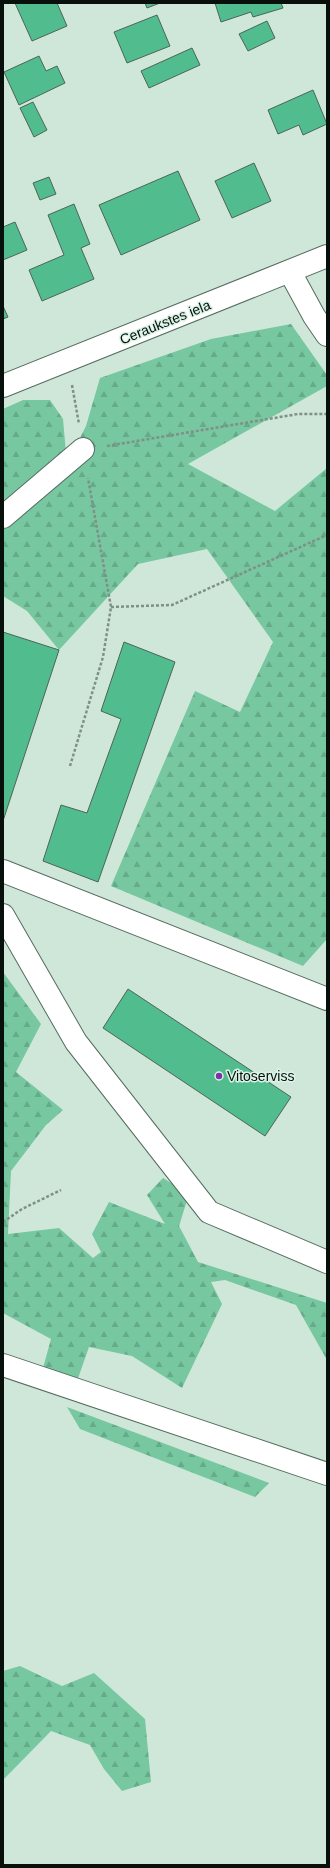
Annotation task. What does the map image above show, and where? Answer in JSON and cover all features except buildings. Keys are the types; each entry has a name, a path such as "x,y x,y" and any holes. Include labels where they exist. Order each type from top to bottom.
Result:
{"street":[{"name":"Ceraukstes iela","path":"3,386 327,256"},
{"path":"290,272 314,316 327,335"},
{"path":"3,517 83,450"},
{"path":"3,871 327,999"},
{"path":"3,915 76,1042 209,1212 327,1262"},
{"path":"3,1365 327,1474"}],"path":[{"path":"68,361 112,607 103,657 70,766"},
{"path":"83,450 298,414 327,414"},
{"path":"112,607 172,605 327,535"},
{"path":"3,1222 22,1209 61,1190"}],"green space":[{"path":"291,324 327,375 327,386 188,464 275,511 327,468 327,939 303,966 111,886 195,691 240,712 273,642 207,549 138,564 59,650 27,611 3,596 3,409 23,400 50,400 63,419 67,464 86,426 100,378 211,339"},
{"path":"3,972 41,1024 16,1072 63,1110 46,1125 11,1171 8,1234 59,1228 93,1258 101,1252 92,1234 109,1202 165,1224 147,1195 163,1178 189,1194 179,1226 198,1262 327,1303 327,1360 296,1305 225,1280 211,1282 222,1304 182,1388 132,1356 89,1347 76,1384 43,1368 51,1339 3,1313"},
{"path":"67,1407 269,1483 255,1497 80,1429"},
{"path":"20,1666 62,1686 94,1673 145,1719 151,1782 122,1791 104,1769 90,1745 51,1731 3,1780 3,1671"}],"place":[{"name":"Vitoserviss","path":"219,1076"}]}
